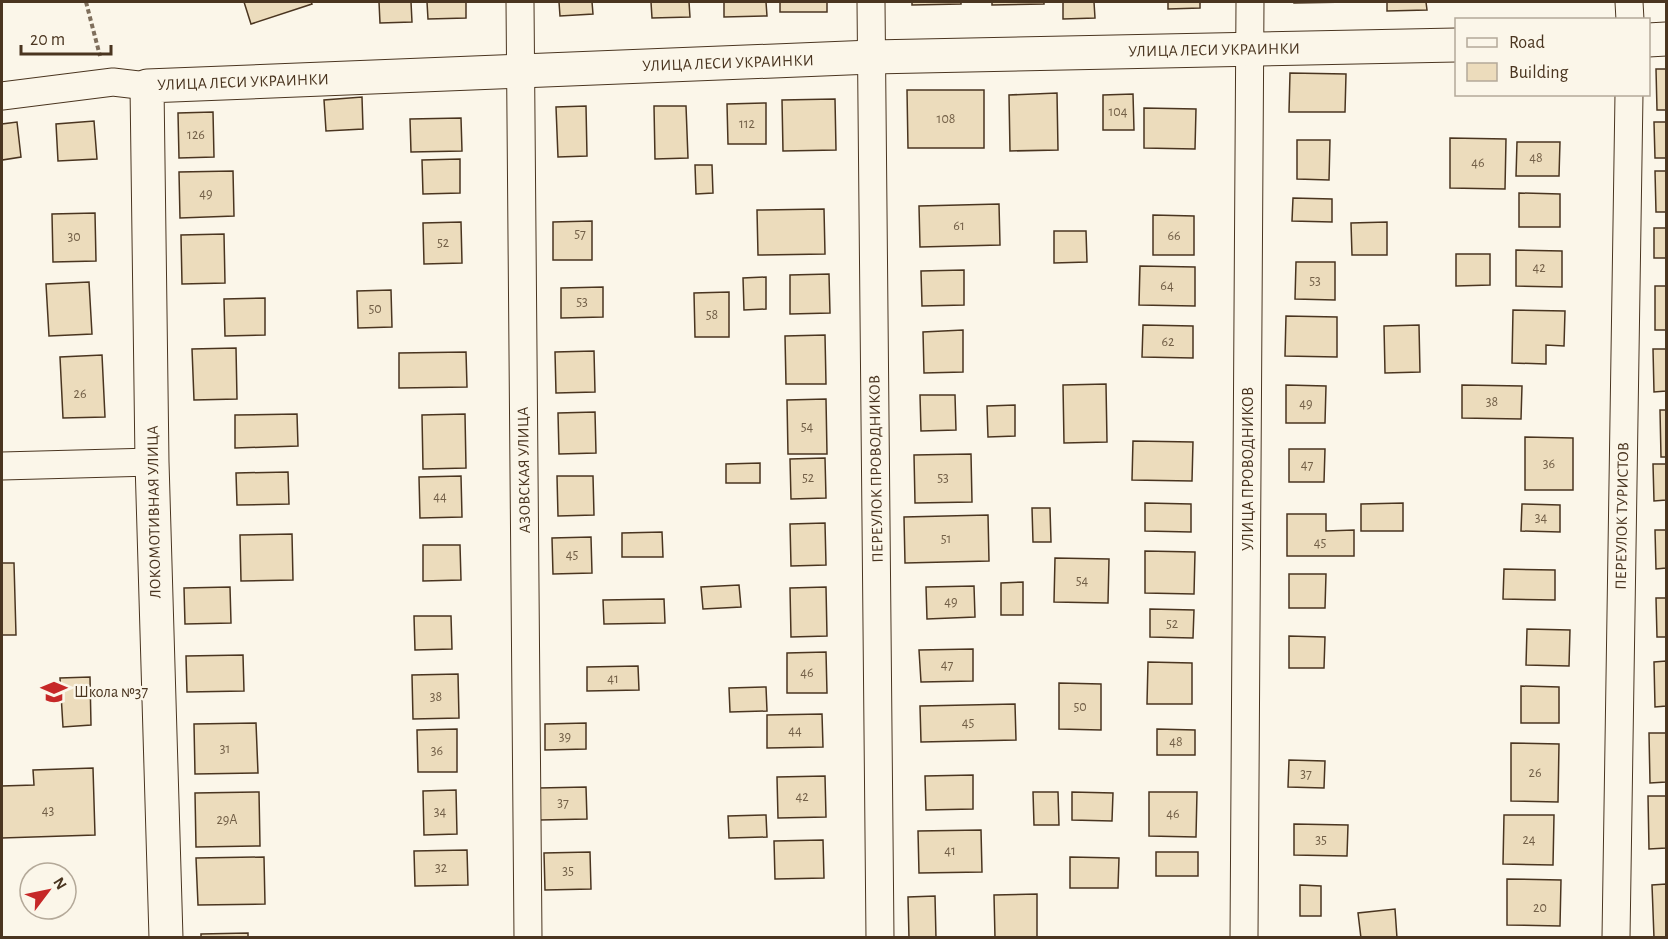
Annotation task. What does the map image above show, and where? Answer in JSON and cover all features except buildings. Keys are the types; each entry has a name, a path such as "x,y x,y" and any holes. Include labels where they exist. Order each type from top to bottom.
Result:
{"main road":[{"path":"1650,40 1666,39"},
{"name":"УЛИЦА ЛЕСИ УКРАИНКИ","path":"147,86 872,57 1455,45"},
{"name":"ЛОКОМОТИВНАЯ УЛИЦА","path":"147,86 152,462 166,938"}],"street":[{"name":"АЗОВСКАЯ УЛИЦА","path":"520,2 528,938"},
{"name":"ПЕРЕУЛОК ПРОВОДНИКОВ","path":"871,2 880,938"},
{"name":"УЛИЦА ПРОВОДНИКОВ","path":"1244,938 1250,2"},
{"path":"1629,2 1630,18"},
{"name":"УЛИЦА ЛЕСИ УКРАИНКИ","path":"2,96 106,83 147,86"},
{"name":"ПЕРЕУЛОК ТУРИСТОВ","path":"1616,938 1629,96"},
{"path":"2,466 152,462"}],"path":[{"path":"86,2 106,83"}],"place":[{"name":"Школа №37","path":"54,692"}]}
